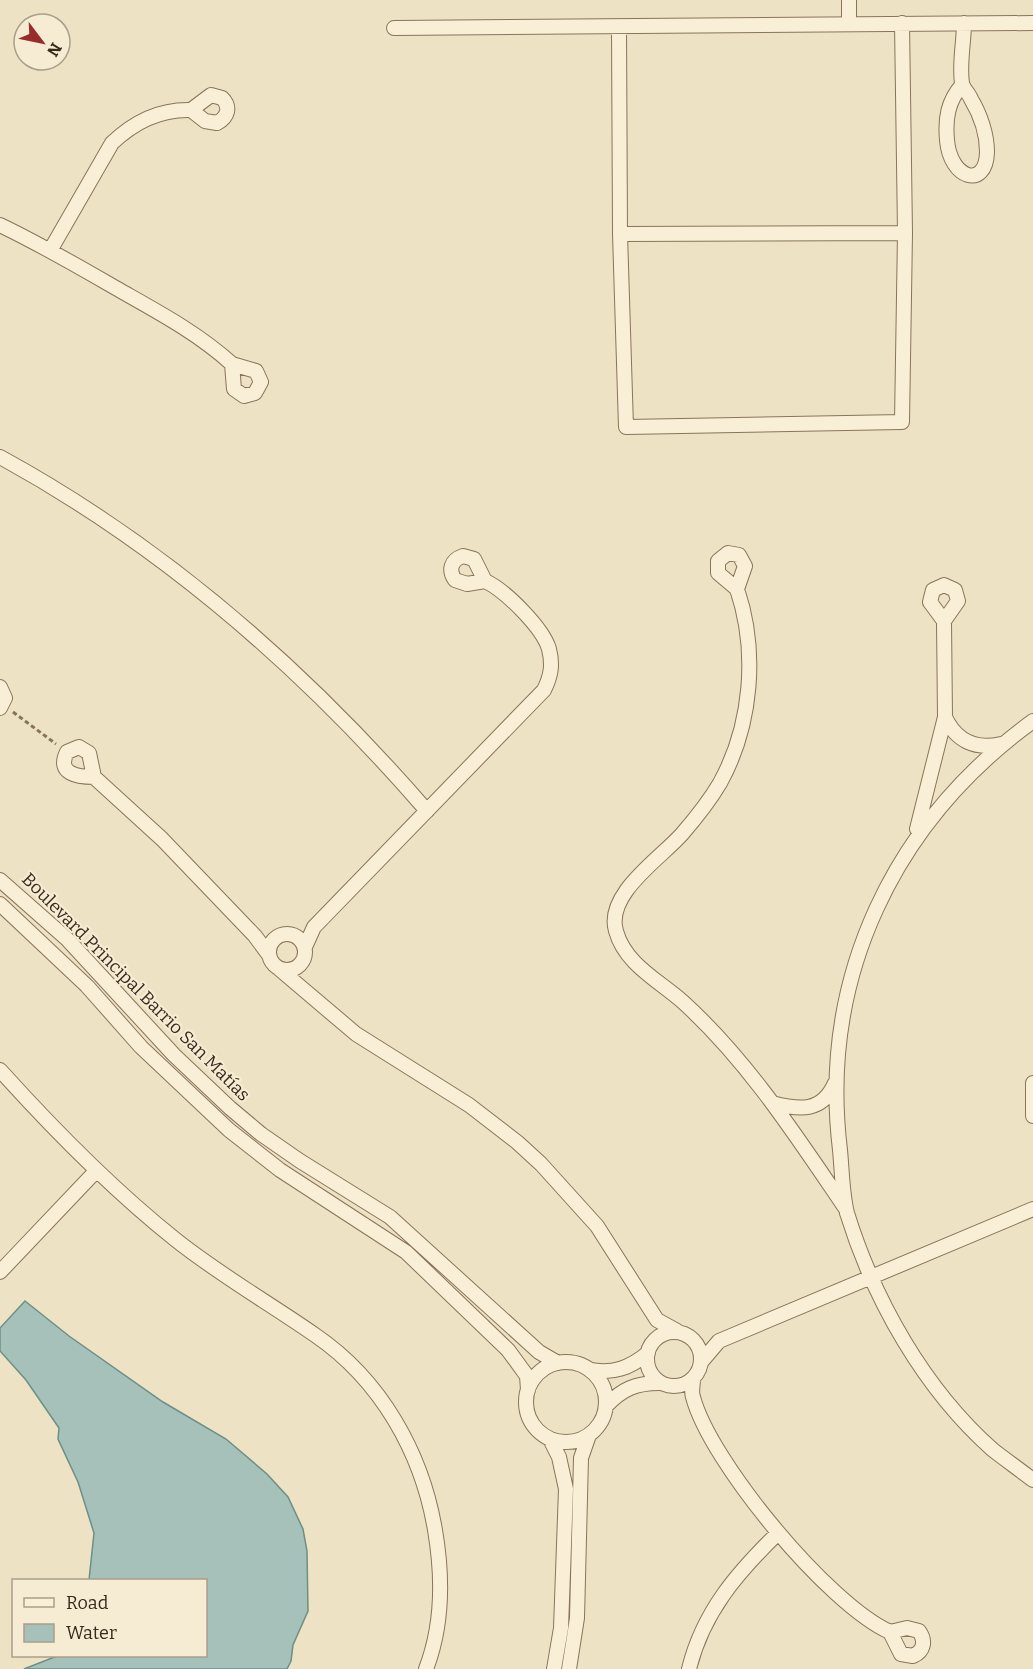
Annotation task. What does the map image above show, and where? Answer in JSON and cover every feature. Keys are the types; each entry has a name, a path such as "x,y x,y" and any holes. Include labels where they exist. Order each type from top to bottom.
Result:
{"street":[{"path":"849,0 849,22"},
{"path":"394,28 619,27 849,22 1033,23"},
{"path":"619,27 620,234 626,427 902,422 905,233 902,23"},
{"path":"962,85 952,96 947,109 947,140 951,162 957,170 974,176 985,163 985,140 976,108 962,85 964,23"},
{"path":"51,249 112,143 126,129 156,114 191,110"},
{"path":"0,225 51,249 194,334 232,364"},
{"path":"620,234 905,233"},
{"path":"0,458 108,521 202,589 290,666 381,758 428,811"},
{"path":"297,945 270,944 273,961 288,970 297,945 532,705 544,690 551,675 548,646 535,625 506,595 485,581"},
{"path":"737,589 749,651 749,681 739,738 719,785 706,803 683,833 627,889 614,916 615,928 627,956 683,1003 740,1063 772,1102 847,1210"},
{"path":"910,848 928,790 945,717 944,621"},
{"path":"0,687 4,693 2,706"},
{"path":"945,717 951,731 967,742 988,747 1002,743"},
{"path":"1033,721 1002,743 941,803 910,848 877,906 852,974 837,1055 836,1081 837,1126 847,1210 870,1277 894,1324 922,1368 946,1398 993,1449 1033,1480"},
{"path":"94,777 89,753 79,747 67,752 64,764 70,774 94,777 162,839 255,936 273,961 314,998 381,1052 494,1122 541,1164 597,1226 657,1320 693,1338 719,1341"},
{"name":"Boulevard Principal Barrio San Matías","path":"0,880 67,939 174,1055 246,1121 300,1161 390,1217 539,1352 558,1363"},
{"name":"Boulevard Principal Barrio San Matías","path":"0,904 87,986 141,1047 229,1130 280,1170 406,1252 508,1350 527,1376 528,1390"},
{"path":"255,936 297,945"},
{"path":"297,945 304,975 314,998"},
{"path":"0,1070 96,1171 177,1241 316,1335 344,1357 364,1377 401,1430 421,1470 439,1555 438,1623 426,1669"},
{"path":"772,1102 792,1108 807,1107 829,1096 836,1081"},
{"path":"1033,1083 1033,1116"},
{"path":"0,1272 96,1171"},
{"path":"692,1395 693,1379 702,1361 719,1341 1033,1209"},
{"path":"657,1320 650,1347 649,1369 659,1383"},
{"path":"590,1370 615,1371 627,1368 660,1335 677,1331"},
{"path":"693,1338 698,1344 702,1361"},
{"path":"554,1669 561,1628 566,1488 560,1457 550,1439 532,1424 526,1402 528,1390 539,1372 558,1363 580,1365 590,1370 599,1380 606,1406"},
{"path":"680,1386 693,1379"},
{"path":"550,1439 563,1442 589,1435 597,1427 606,1406 616,1395 629,1387 644,1383 680,1386 692,1395 714,1442 778,1533 860,1615 890,1632"},
{"path":"569,1669 577,1608 581,1458 589,1435"},
{"path":"689,1669 701,1632 724,1591 778,1533"}],"path":[{"path":"2,706 67,752"}],"water":[{"path":"25,1301 69,1336 163,1402 226,1439 267,1474 288,1497 303,1529 307,1551 308,1611 293,1645 291,1661 287,1669 24,1669 54,1657 207,1657 207,1579 89,1579 94,1533 78,1482 58,1439 59,1428 26,1380 0,1351 0,1328"}]}
